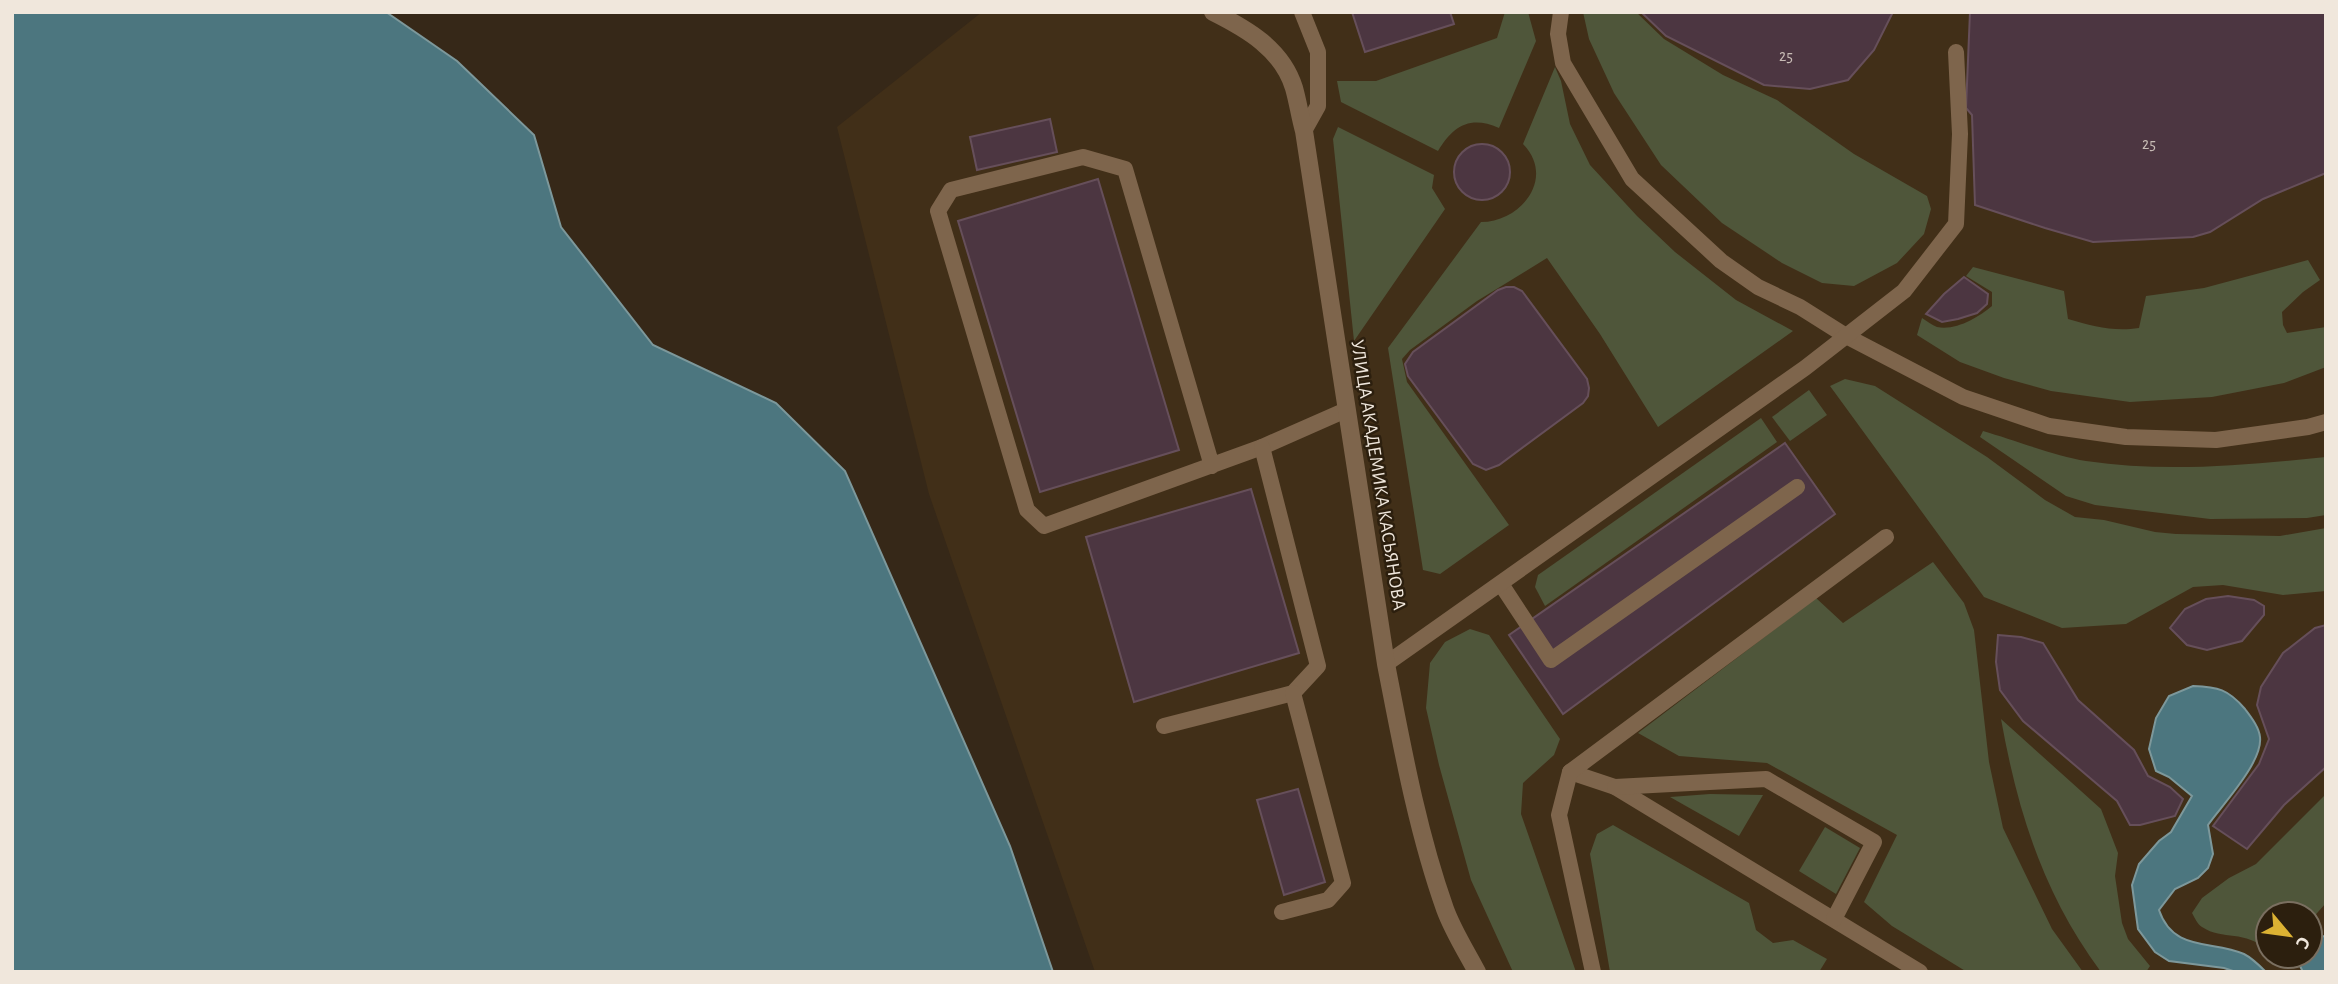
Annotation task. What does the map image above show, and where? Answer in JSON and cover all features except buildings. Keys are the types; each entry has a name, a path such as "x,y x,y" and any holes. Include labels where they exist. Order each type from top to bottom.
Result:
{"street":[{"name":"УЛИЦА АКАДЕМИКА КАСЬЯНОВА","path":"1213,12 1242,27 1272,48 1293,85 1304,131 1386,664 1402,748 1426,848 1446,912 1477,972"}],"lane":[{"path":"1302,12 1318,52 1318,106 1304,131"},
{"path":"1561,12 1558,34 1563,63 1632,179 1721,261 1758,287 1800,307 1846,336 1963,397 2049,426 2126,437 2216,440 2326,422"},
{"path":"1386,664 1805,368 1904,291 1956,224 1960,134 1956,52"},
{"path":"1212,466 1125,169 1083,157 951,190 938,211 1027,510 1044,526 1212,466 1262,447 1346,410"},
{"path":"1164,726 1293,693 1318,666 1262,447"},
{"path":"1501,584 1550,660 1797,487"},
{"path":"1592,972 1559,816 1570,772 1886,537"},
{"path":"1282,912 1328,900 1343,883 1293,693"},
{"path":"1570,772 1615,787 1920,972"},
{"path":"1615,787 1766,779 1874,842 1834,919"}],"shaded area":[{"path":"982,12 2326,12 2326,972 1095,972 929,494 837,127"}],"green space":[{"path":"1505,12 1528,12 1536,41 1499,128 1479,123 1463,125 1450,135 1438,151 1341,102 1337,81 1376,81 1497,38"},
{"path":"1583,12 1636,12 1664,39 1723,75 1777,100 1854,154 1927,196 1931,209 1924,234 1897,263 1854,286 1822,283 1782,263 1722,223 1661,165 1614,93 1589,39"},
{"path":"1555,67 1561,81 1570,124 1590,165 1675,252 1736,300 1793,331 1658,427 1600,334 1547,258 1477,301 1410,350 1402,359 1407,382 1509,525 1440,574 1423,570 1388,348 1481,222 1509,215 1529,196 1535,184 1536,171 1532,157 1523,144"},
{"path":"1338,127 1434,175 1432,188 1445,209 1354,341 1333,139"},
{"path":"2308,260 2320,280 2282,312 2283,325 2287,333 2326,327 2326,367 2284,383 2212,397 2130,402 2051,391 1960,362 1917,335 1922,318 1937,327 1952,327 1974,319 1992,306 1992,292 1966,276 1973,267 2064,291 2068,319 2120,329 2139,328 2146,296 2204,288"},
{"path":"1845,379 1875,386 1987,457 2045,500 2075,517 2176,534 2280,536 2326,528 2326,591 2283,595 2223,585 2193,587 2126,624 2062,628 1984,597 1830,386"},
{"path":"1809,390 1827,415 1790,441 1772,417"},
{"path":"1761,418 1777,442 1545,606 1535,587 1538,575"},
{"path":"1983,431 2061,455 2116,465 2206,466 2326,457 2326,515 2307,518 2210,519 2095,505 2066,496 1980,437"},
{"path":"1933,562 1964,603 1974,630 1989,762 2003,828 2052,929 2083,972 1967,972 1892,926 1864,902 1897,835 1767,763 1679,756 1638,733 1816,598 1843,623"},
{"path":"1470,629 1489,635 1560,739 1554,755 1523,783 1521,814 1576,972 1513,972 1471,880 1426,708 1430,663 1445,642"},
{"path":"2001,719 2101,809 2118,853 2115,876 2122,923 2128,939 2150,966 2146,972 2101,972 2063,912 2048,882 2025,820"},
{"path":"1710,794 1763,795 1739,836 1670,797"},
{"path":"2326,794 2324,905 2324,900 2254,900 2254,942 2243,937 2218,934 2200,926 2192,913 2202,898 2229,878 2256,864"},
{"path":"1613,825 1749,903 1756,930 1773,943 1793,940 1827,959 1819,972 1610,972 1590,854 1597,834"},
{"path":"1825,827 1860,848 1836,894 1799,871"}],"water":[{"path":"12,12 386,12 457,61 534,135 561,227 653,345 776,403 845,471 1010,846 1053,972 12,972"},
{"path":"2193,686 2222,690 2239,702 2250,715 2260,737 2259,747 2249,770 2208,825 2213,854 2208,868 2198,878 2175,889 2159,910 2165,923 2184,939 2244,954 2254,961 2254,970 2266,972 2236,972 2169,961 2155,952 2138,929 2132,885 2139,864 2159,841 2171,832 2192,796 2169,777 2156,771 2149,749 2156,718 2169,696"},
{"path":"2324,936 2326,972 2303,972 2302,970 2324,970"}]}
